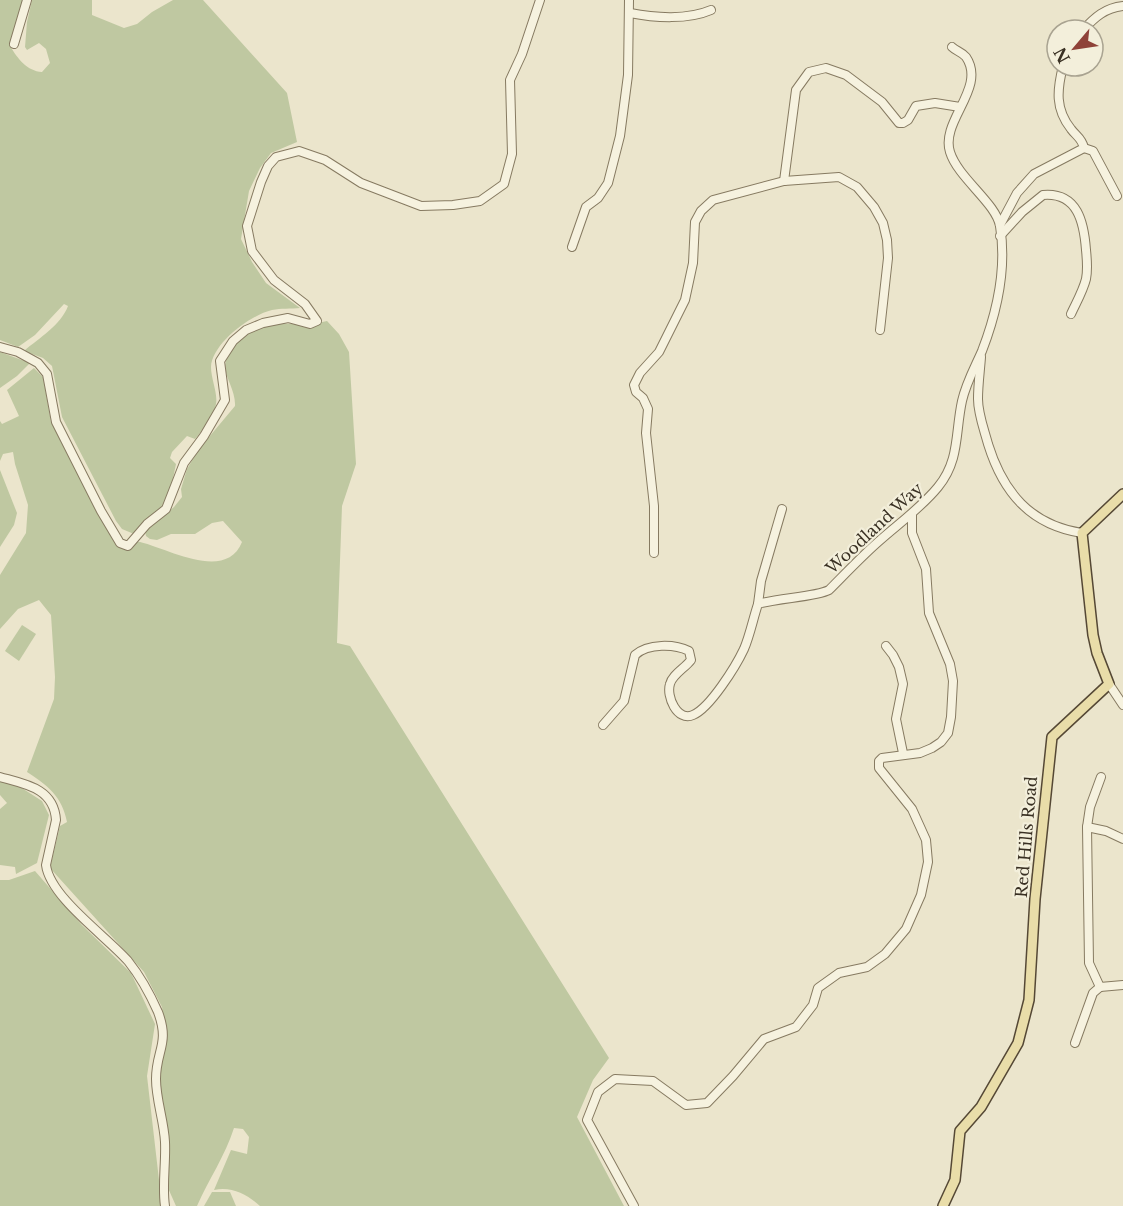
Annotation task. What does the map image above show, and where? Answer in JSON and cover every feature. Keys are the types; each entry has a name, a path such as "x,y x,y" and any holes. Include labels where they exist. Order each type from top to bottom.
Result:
{"main road":[{"path":"1109,684 1093,635 1082,533 1123,494"},
{"name":"Red Hills Road","path":"943,1206 955,1180 960,1131 981,1107 1018,1043 1029,1000 1036,888 1052,737 1109,684"}],"street":[{"path":"14,44 27,0"},
{"path":"0,347 18,352 38,363 47,374 56,422 100,512 120,543 128,546 147,524 166,509 184,463 204,436 225,400 220,361 233,341 246,330 263,323 288,318 310,324 316,321 305,304 274,280 252,251 247,226 268,166 276,157 299,151 326,160 361,183 421,206 480,201 504,184 512,154 510,80 522,54 540,0"},
{"path":"572,247 586,207 598,198 608,183 620,136 628,75 629,0"},
{"path":"1095,18 1111,8 1123,6"},
{"path":"630,13 648,17 700,15 711,10"},
{"path":"952,47 965,55 970,71 969,89 950,136 950,152 964,175 995,214 1000,225"},
{"path":"784,181 796,90 809,72 826,68 846,75 882,102 899,123 908,120 916,106 924,103 960,107"},
{"path":"1060,78 1058,102 1062,116 1071,130 1082,140 1084,147"},
{"path":"1000,225 1017,193 1034,174 1084,147"},
{"path":"1084,147 1093,151 1117,196"},
{"path":"654,553 654,506 646,433 648,409 634,385 640,373 659,352 685,300 693,263 695,222 701,211 713,200 784,181 839,177 857,187 874,207 883,223 888,258 880,330"},
{"path":"1000,236 1036,198 1043,195 1049,194 1069,202 1080,214 1087,264 1086,277 1071,314"},
{"name":"Woodland Way","path":"758,604 782,598 823,593 912,514 938,487 950,468 957,450 962,402 997,302 1000,284 1000,225"},
{"path":"981,352 978,400 981,422 993,459 1006,487 1019,503 1036,515 1056,527 1082,533"},
{"path":"603,725 624,701 633,658 639,651 646,648 681,648 689,651 691,660 672,680 669,691 673,705 684,717 694,715 720,688 744,648 758,604 761,581 782,508"},
{"path":"634,1206 587,1120 598,1092 615,1079 653,1081 686,1105 706,1103 733,1076 764,1039 796,1027 813,1005 818,988 839,973 867,967 885,954 906,929 921,895 928,862 926,840 912,809 879,768 879,761 882,758 903,753 920,753 941,742 948,733 953,698 950,664 929,613 926,569 912,533 912,514"},
{"path":"886,646 899,667 903,684 897,719 903,753"},
{"path":"1109,684 1123,705"},
{"path":"0,777 30,785 46,794 56,820 46,865 52,883 67,901 127,960 146,988 157,1010 164,1036 156,1077 165,1140 165,1206"},
{"path":"1100,987 1089,963 1087,827 1089,807 1101,777"},
{"path":"1087,827 1123,838"},
{"path":"1075,1043 1093,993 1100,987 1123,986"}],"green space":[{"path":"0,0 25,0 10,46 23,63 42,72 50,63 46,49 39,43 27,50 25,47 32,0 92,0 92,15 124,28 137,24 173,0 203,0 287,93 297,142 271,153 260,168 249,191 241,239 266,283 300,308 272,310 253,318 243,324 218,349 211,367 216,400 213,412 195,439 187,436 172,452 170,458 176,464 168,496 159,510 134,534 122,529 116,521 62,417 52,366 43,358 24,351 55,325 68,306 64,304 35,335 18,347 0,340"},
{"path":"327,321 339,334 349,352 356,464 342,506 337,643 350,646 609,1058 593,1080 577,1117 624,1206 260,1206 239,1192 227,1189 214,1190 231,1150 247,1154 249,1137 243,1129 234,1128 197,1206 176,1206 168,1188 169,1142 159,1078 167,1036 162,1007 144,972 50,868 60,826 67,822 65,813 53,792 27,772 54,699 51,615 39,600 18,609 0,629 0,575 26,533 28,505 13,452 3,454 0,461 0,421 2,424 19,416 7,390 34,368 43,377 51,422 116,543 137,541 196,560 223,560 234,554 242,542 223,521 212,523 195,534 171,534 157,540 146,536 145,531 174,507 182,497 181,489 187,469 199,449 235,406 225,366 234,345 265,326"},
{"path":"0,352 30,363 0,388"},
{"path":"0,470 17,513 14,525 0,547"},
{"path":"22,625 36,634 19,661 5,651"},
{"path":"0,774 42,801 49,815 37,863 16,874 15,867 0,865 0,809 7,803 0,795"},
{"path":"35,871 82,925 131,973 155,1024 147,1076 162,1206 0,1206 0,880 9,880"},
{"path":"212,1192 230,1192 236,1206 204,1206"}]}
